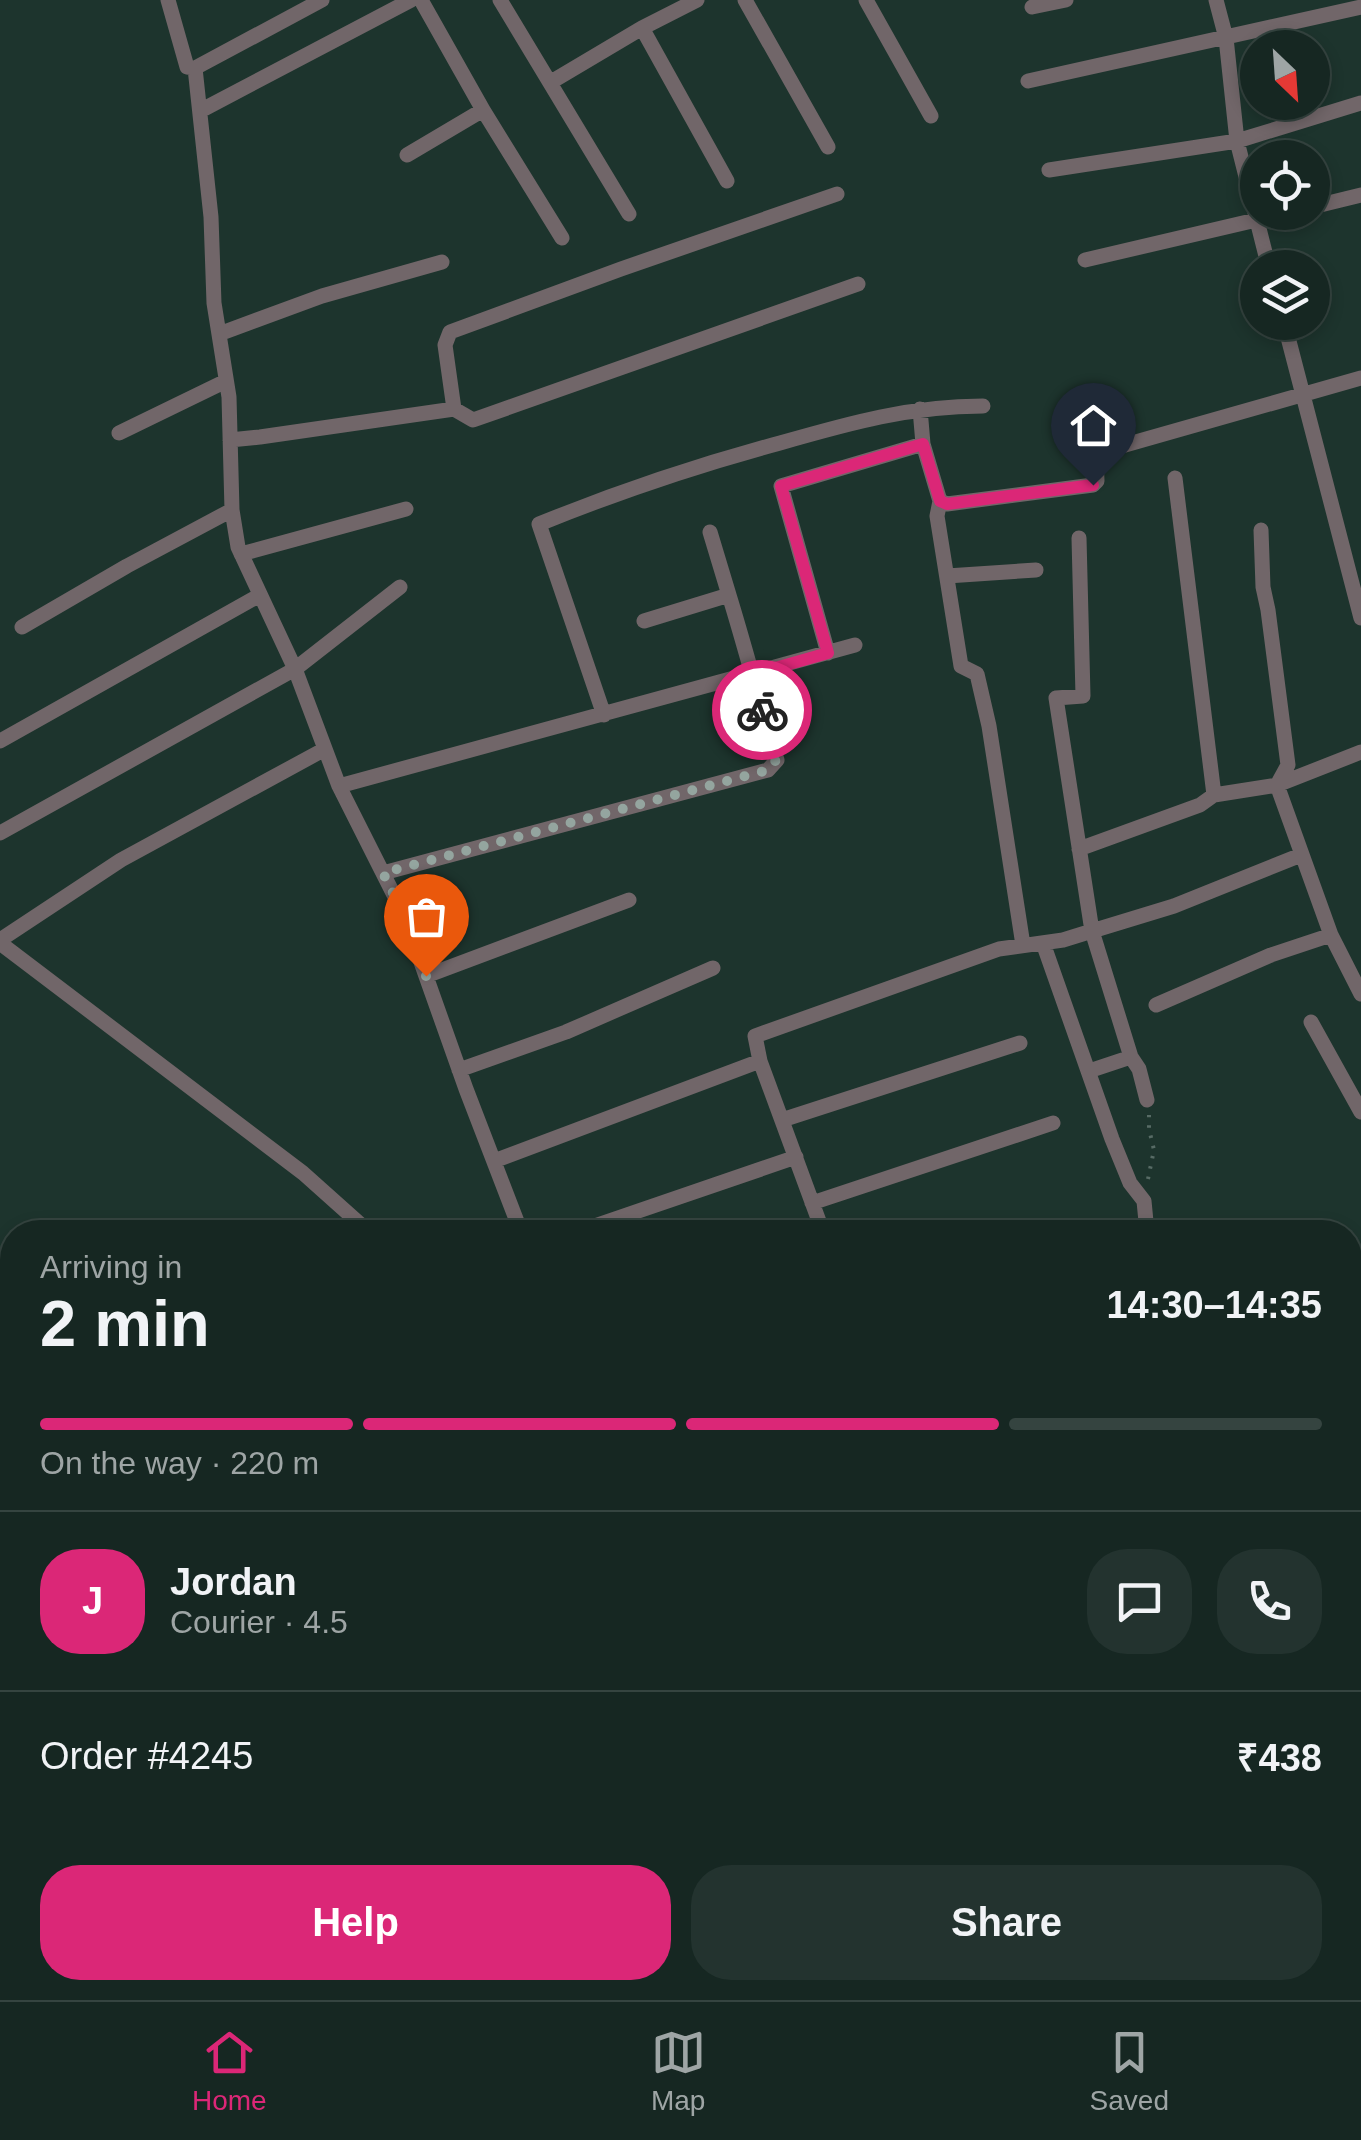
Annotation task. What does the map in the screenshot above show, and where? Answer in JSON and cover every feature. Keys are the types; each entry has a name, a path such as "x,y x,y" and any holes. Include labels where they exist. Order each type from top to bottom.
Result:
{"street":[{"path":"168,0 187,67 196,68 322,0"},
{"path":"200,110 411,0"},
{"path":"421,0 562,238"},
{"path":"500,0 629,214"},
{"path":"551,82 698,0"},
{"path":"745,0 828,146"},
{"path":"866,0 932,116"},
{"path":"1032,7 1066,0"},
{"path":"1216,0 1226,38 1240,154"},
{"path":"1028,81 1361,6"},
{"path":"642,28 727,182"},
{"path":"196,68 211,217 214,303 226,380 232,510 241,554 296,669 339,786 405,917 516,1220"},
{"path":"1049,170 1237,142 1361,103"},
{"path":"407,155 484,110"},
{"path":"454,409 444,345 450,332 838,194"},
{"path":"1330,203 1361,195"},
{"path":"1085,260 1240,224"},
{"path":"219,334 322,296 442,262"},
{"path":"230,440 454,409 473,420 858,284"},
{"path":"1289,340 1361,618"},
{"path":"940,501 947,504 1093,485 1097,480 1096,455 1104,451 1361,378"},
{"path":"118,432 226,380"},
{"path":"604,714 539,524 714,461 878,416 943,406 984,406"},
{"path":"920,409 923,444 940,501 936,516 961,666 976,674 990,726 1023,945"},
{"path":"828,653 781,486 923,444"},
{"path":"1175,478 1214,795"},
{"path":"241,554 406,509"},
{"path":"22,626 232,510"},
{"path":"1261,530 1262,588 1288,766 1278,785 1331,935 1361,994"},
{"path":"383,873 768,770 776,760 710,532"},
{"path":"1079,538 1082,696 1056,698 1092,932 1147,1100"},
{"path":"947,576 1036,570"},
{"path":"0,833 296,669 400,587"},
{"path":"0,741 260,595"},
{"path":"644,620 729,596"},
{"path":"339,786 855,645"},
{"path":"325,749 122,860 0,942 303,1173 355,1220"},
{"path":"1079,848 1200,805 1214,795 1278,785 1361,752"},
{"path":"818,1220 760,1060 755,1036 999,949 1092,932 1174,906 1301,855"},
{"path":"426,976 629,900"},
{"path":"1156,1005 1270,955 1331,935"},
{"path":"1043,943 1130,1184 1144,1200 1145,1220"},
{"path":"459,1070 566,1032 713,968"},
{"path":"1311,1022 1361,1112"},
{"path":"782,1120 1020,1043"},
{"path":"1089,1071 1131,1058"},
{"path":"494,1161 760,1060"},
{"path":"812,1203 1053,1123"},
{"path":"612,1220 796,1157"}],"path":[{"path":"1144,1200 1154,1150 1147,1100"}],"way so far":[{"path":"426,976 405,917 383,873 768,770 776,760 762,710"}],"route":[{"path":"762,710 754,674 828,653 781,486 923,444 940,501 947,504 1093,485"}]}
